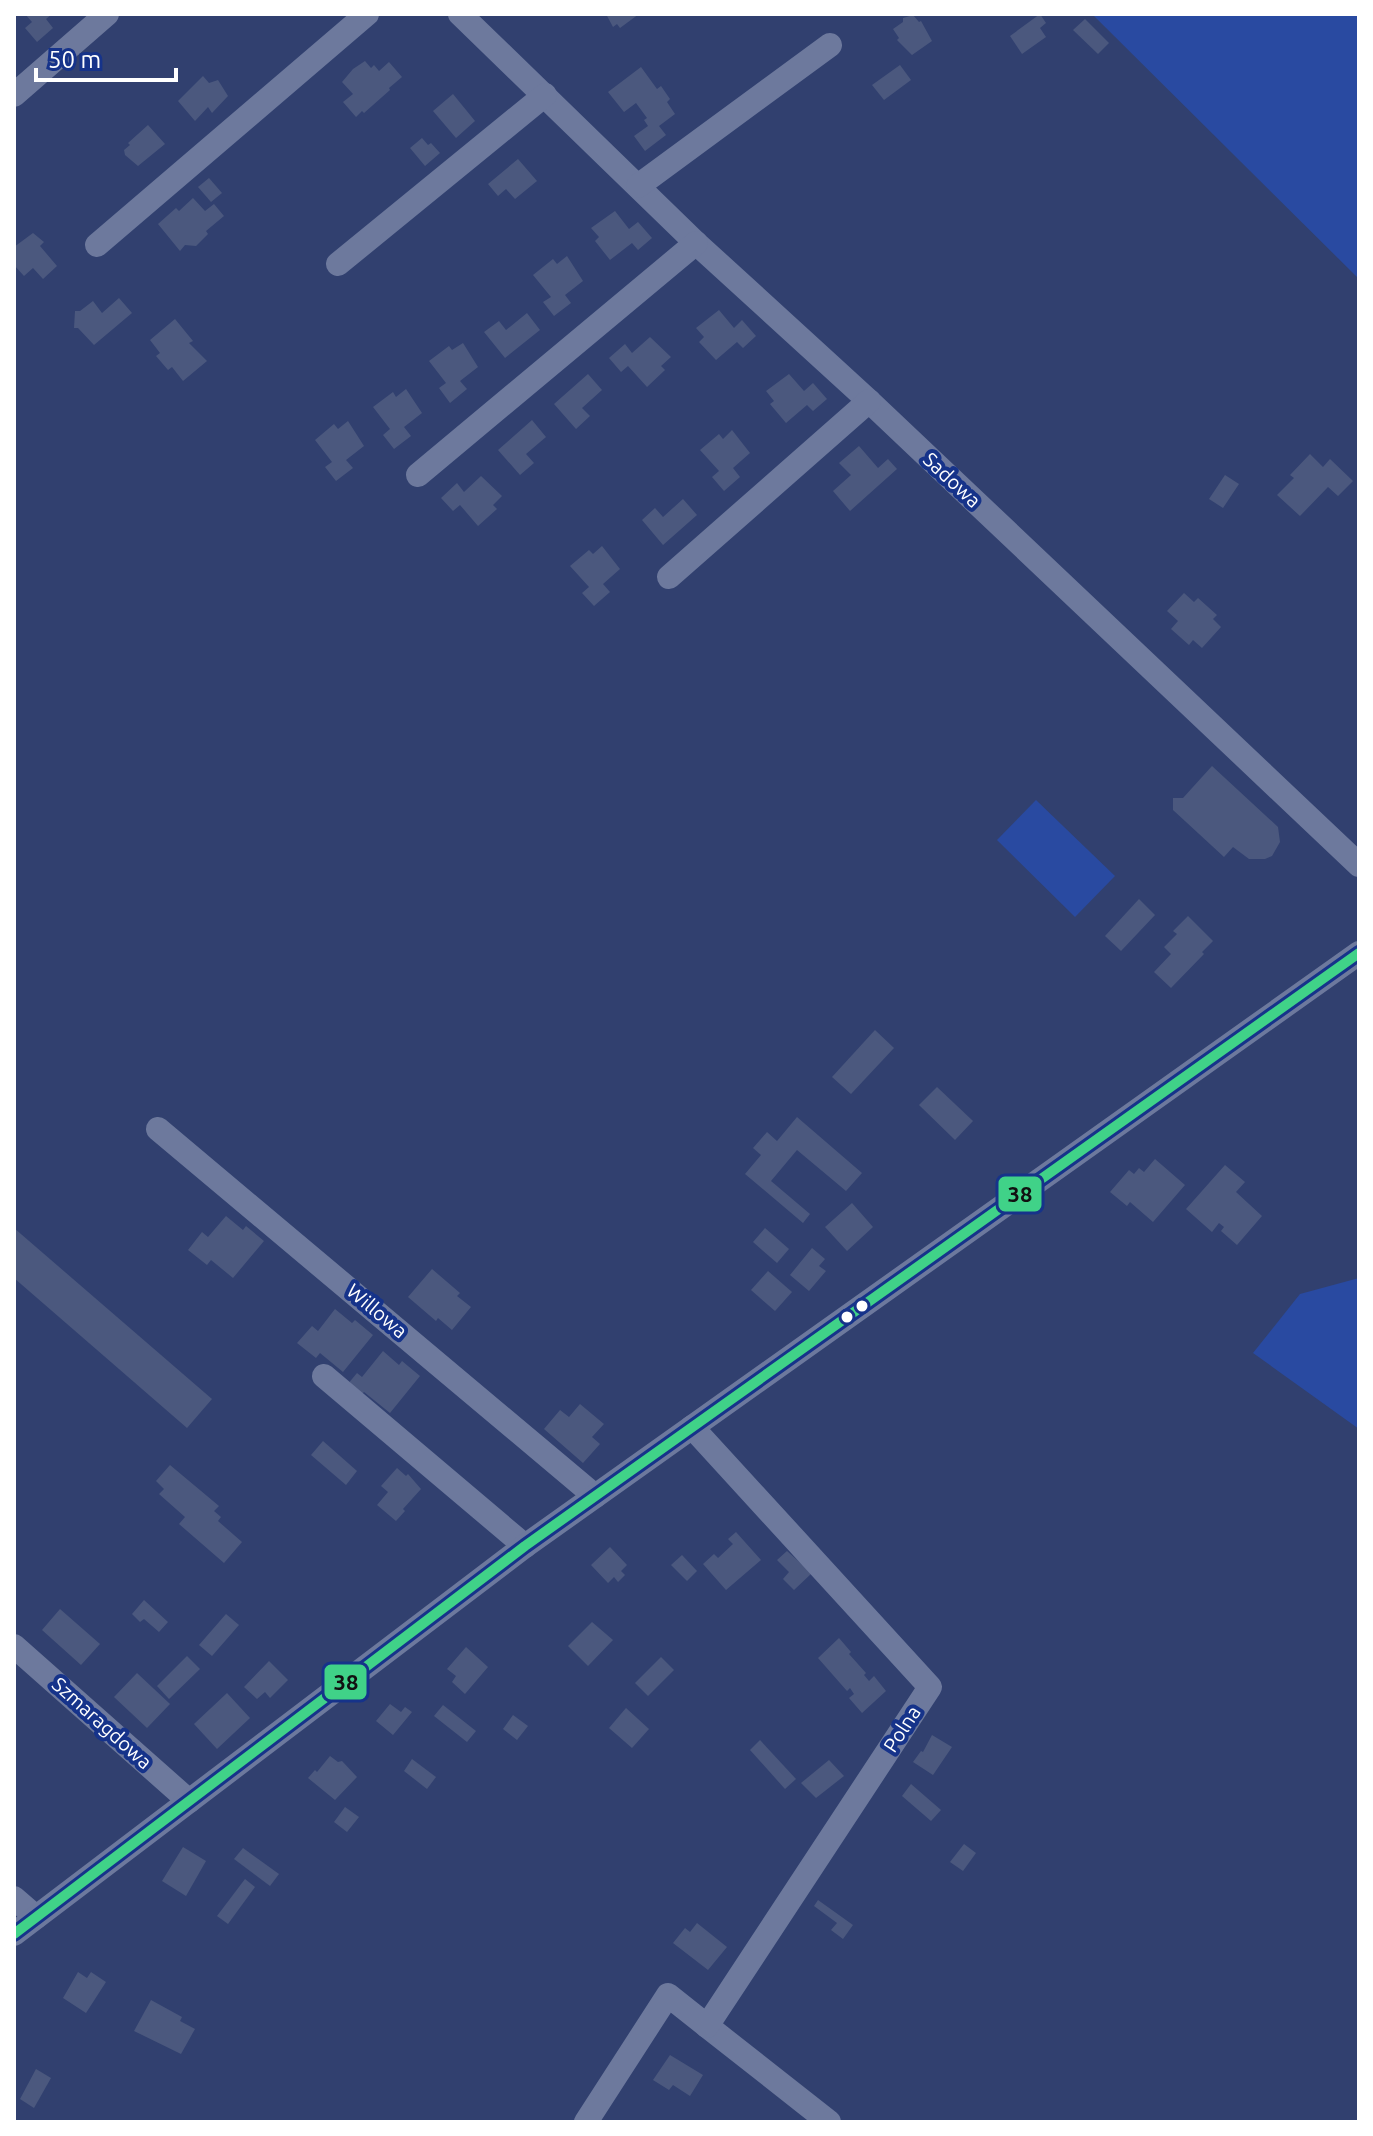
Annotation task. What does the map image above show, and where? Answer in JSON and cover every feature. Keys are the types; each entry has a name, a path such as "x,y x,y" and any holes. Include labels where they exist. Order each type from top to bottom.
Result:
{"street":[{"path":"14,95 107,14"},
{"path":"97,245 367,14"},
{"name":"Sadowa","path":"460,14 696,243 869,401 1359,865"},
{"path":"638,186 830,45"},
{"path":"338,264 545,95"},
{"path":"418,475 696,243"},
{"path":"669,577 869,401"},
{"path":"14,1934 525,1546 1359,953"},
{"name":"Willowa","path":"158,1129 595,1496"},
{"path":"324,1376 525,1546"},
{"name":"Polna","path":"692,1427 930,1687 707,2026"},
{"name":"Szmaragdowa","path":"14,1646 189,1801"},
{"path":"14,1898 36,1917"},
{"path":"586,2122 668,1995 829,2122"}],"shaded area":[{"path":"1092,14 1359,14 1359,279"},
{"path":"1036,800 1115,876 1075,917 997,840"},
{"path":"1359,1278 1359,1429 1253,1353 1300,1294"}],"building":[{"path":"25,14 52,14 46,19 53,28 37,42 25,28 32,22"},
{"path":"606,14 639,14 620,28 617,24 613,27"},
{"path":"1040,14 1046,23 1040,28 1046,37 1022,54 1010,36"},
{"path":"913,15 921,21 932,41 912,55 897,40 899,38 893,29 903,22 903,18"},
{"path":"1085,19 1109,43 1098,54 1073,30"},
{"path":"365,61 379,71 389,62 402,77 356,117 343,102 353,94 342,82"},
{"path":"900,65 911,80 884,100 872,85"},
{"path":"641,67 657,89 661,86 675,114 659,126 666,135 645,151 634,136 648,126 644,120 647,118 636,103 624,112 608,92"},
{"path":"203,76 209,83 218,80 228,96 212,113 208,107 195,121 178,101"},
{"path":"453,94 475,121 456,138 433,111"},
{"path":"148,125 165,144 138,166 125,155 124,150"},
{"path":"422,138 440,153 425,166 410,148"},
{"path":"518,159 537,181 515,199 506,189 498,196 488,184"},
{"path":"209,178 222,193 211,202 198,187"},
{"path":"193,198 205,211 214,204 224,216 206,231 208,234 196,246 185,245 180,251 158,224"},
{"path":"615,211 629,229 638,222 652,238 638,250 632,243 610,260 595,241 599,237 591,228"},
{"path":"33,233 44,242 40,246 57,266 43,279 33,268 24,276 14,265 14,247"},
{"path":"567,256 583,281 565,295 571,303 554,316 543,302 551,297 533,275 553,259 557,264"},
{"path":"119,298 132,313 94,345 78,328 74,328 75,311 80,311 93,301 102,313"},
{"path":"719,310 734,328 742,320 756,336 743,348 737,342 716,360 699,342 704,337 696,328"},
{"path":"527,313 540,330 505,358 484,332 499,321 506,330"},
{"path":"175,319 193,341 189,343 207,361 183,381 172,367 168,370 156,356 160,353 150,340"},
{"path":"650,337 671,357 661,366 665,370 647,387 628,366 621,372 609,358 625,344 632,353"},
{"path":"463,343 478,367 460,381 467,389 450,403 439,388 446,383 429,361 449,346 452,350"},
{"path":"588,374 602,390 582,408 590,416 576,429 554,404"},
{"path":"789,374 804,391 813,383 827,399 813,411 807,405 786,423 770,404 774,401 766,391"},
{"path":"406,389 422,413 404,427 411,436 394,449 383,435 390,429 373,407 393,392 396,397"},
{"path":"532,420 546,437 526,454 534,463 520,475 498,450"},
{"path":"348,421 364,446 346,460 353,468 336,481 325,467 332,462 315,440 334,424 338,429"},
{"path":"732,430 750,453 733,468 740,477 724,491 712,477 719,471 700,450 719,434 723,439"},
{"path":"859,446 878,468 888,459 897,469 850,511 833,491 851,475 839,463"},
{"path":"1310,454 1323,467 1330,459 1353,481 1338,496 1328,487 1300,516 1277,495 1294,478 1290,475"},
{"path":"1225,475 1239,484 1223,508 1209,499"},
{"path":"481,476 502,496 493,505 497,509 478,526 460,505 453,511 441,498 457,483 464,492"},
{"path":"683,499 697,515 663,545 642,520 655,508 663,517"},
{"path":"602,546 620,569 603,584 610,592 594,606 582,593 589,587 570,566 589,550 593,554"},
{"path":"1184,593 1194,602 1198,598 1217,615 1213,619 1221,627 1202,648 1193,640 1189,645 1171,629 1178,621 1167,611"},
{"path":"1212,766 1278,827 1280,842 1272,856 1249,859 1233,847 1224,857 1173,810 1173,798 1183,798"},
{"path":"1139,899 1155,915 1121,951 1105,936"},
{"path":"1188,916 1213,941 1171,988 1154,972 1171,954 1164,947 1177,934 1173,931"},
{"path":"875,1030 894,1048 851,1094 832,1077"},
{"path":"937,1087 973,1121 955,1140 919,1105"},
{"path":"797,1117 862,1173 846,1191 797,1150 771,1181 810,1214 803,1223 745,1174 761,1155 753,1148 767,1132 777,1141"},
{"path":"1155,1159 1185,1185 1153,1222 1130,1202 1127,1206 1110,1192 1129,1170 1134,1174 1139,1168 1144,1172"},
{"path":"1225,1165 1245,1182 1236,1192 1262,1216 1237,1245 1221,1231 1224,1227 1219,1223 1212,1232 1186,1209"},
{"path":"852,1203 873,1227 847,1251 825,1227"},
{"path":"226,1216 243,1230 246,1226 264,1241 233,1278 211,1260 207,1265 188,1250 202,1232 208,1237"},
{"path":"14,1228 212,1399 187,1428 14,1278"},
{"path":"765,1228 789,1249 777,1263 753,1242"},
{"path":"812,1248 825,1259 819,1266 826,1271 809,1291 790,1275"},
{"path":"432,1269 471,1307 452,1330 438,1318 436,1321 408,1297"},
{"path":"768,1271 792,1292 775,1311 751,1290"},
{"path":"335,1309 373,1335 343,1372 320,1353 316,1358 297,1343 312,1326 318,1331"},
{"path":"383,1351 399,1365 402,1361 420,1376 390,1413 364,1392 360,1396 347,1385 357,1373 362,1377"},
{"path":"580,1404 604,1424 592,1437 600,1444 583,1463 544,1429 560,1410 569,1417"},
{"path":"323,1441 357,1471 346,1485 311,1455"},
{"path":"170,1465 219,1506 214,1511 221,1517 218,1521 242,1542 224,1563 179,1524 185,1517 159,1494 164,1489 156,1481"},
{"path":"397,1468 406,1476 408,1474 421,1489 396,1521 377,1505 388,1492 381,1486"},
{"path":"736,1532 761,1560 726,1590 703,1564 714,1554 718,1558 733,1544 728,1539"},
{"path":"610,1547 627,1565 621,1571 625,1575 618,1582 614,1577 608,1583 591,1565"},
{"path":"787,1551 812,1573 794,1590 783,1579 789,1572 777,1560"},
{"path":"682,1555 697,1571 687,1581 671,1565"},
{"path":"144,1600 168,1622 159,1632 144,1619 140,1622 132,1614"},
{"path":"60,1609 100,1644 81,1665 42,1630"},
{"path":"226,1614 239,1625 212,1656 199,1645"},
{"path":"592,1622 613,1640 588,1666 568,1646"},
{"path":"839,1638 869,1681 874,1676 886,1691 862,1713 849,1698 854,1694 850,1688 847,1691 818,1658"},
{"path":"466,1647 488,1667 465,1694 452,1682 456,1676 447,1669"},
{"path":"187,1656 200,1669 169,1699 157,1686"},
{"path":"661,1657 674,1670 648,1696 635,1683"},
{"path":"269,1661 288,1680 270,1698 265,1692 257,1699 244,1687"},
{"path":"137,1673 170,1704 147,1728 114,1697"},
{"path":"227,1693 250,1718 217,1749 194,1724"},
{"path":"390,1704 401,1712 405,1707 412,1712 393,1735 376,1721"},
{"path":"443,1705 476,1731 467,1742 434,1716"},
{"path":"626,1708 649,1729 632,1748 609,1728"},
{"path":"513,1715 528,1726 517,1740 503,1729"},
{"path":"932,1735 952,1747 933,1775 913,1762 923,1752"},
{"path":"760,1740 796,1779 785,1789 750,1750"},
{"path":"330,1756 338,1762 342,1761 357,1777 335,1800 308,1778"},
{"path":"412,1759 436,1777 427,1789 404,1771"},
{"path":"829,1760 844,1776 816,1798 801,1783"},
{"path":"911,1784 941,1810 931,1821 902,1796"},
{"path":"345,1807 359,1817 347,1832 334,1822"},
{"path":"964,1844 976,1853 963,1871 950,1862"},
{"path":"183,1847 206,1861 186,1896 162,1881"},
{"path":"243,1848 279,1874 270,1886 234,1859"},
{"path":"245,1879 255,1887 228,1924 217,1916"},
{"path":"818,1900 853,1925 843,1939 831,1930 837,1923 814,1906"},
{"path":"697,1923 727,1947 708,1970 673,1943 685,1928 690,1932"},
{"path":"78,1972 87,1978 91,1972 106,1982 86,2013 63,1998"},
{"path":"151,2000 182,2017 180,2021 195,2029 181,2054 134,2031"},
{"path":"670,2055 703,2075 690,2096 673,2085 669,2090 653,2080"},
{"path":"36,2069 51,2078 34,2108 20,2099"}],"transit line":[{"name":"38","path":"14,1934 525,1546 1359,953"}]}
